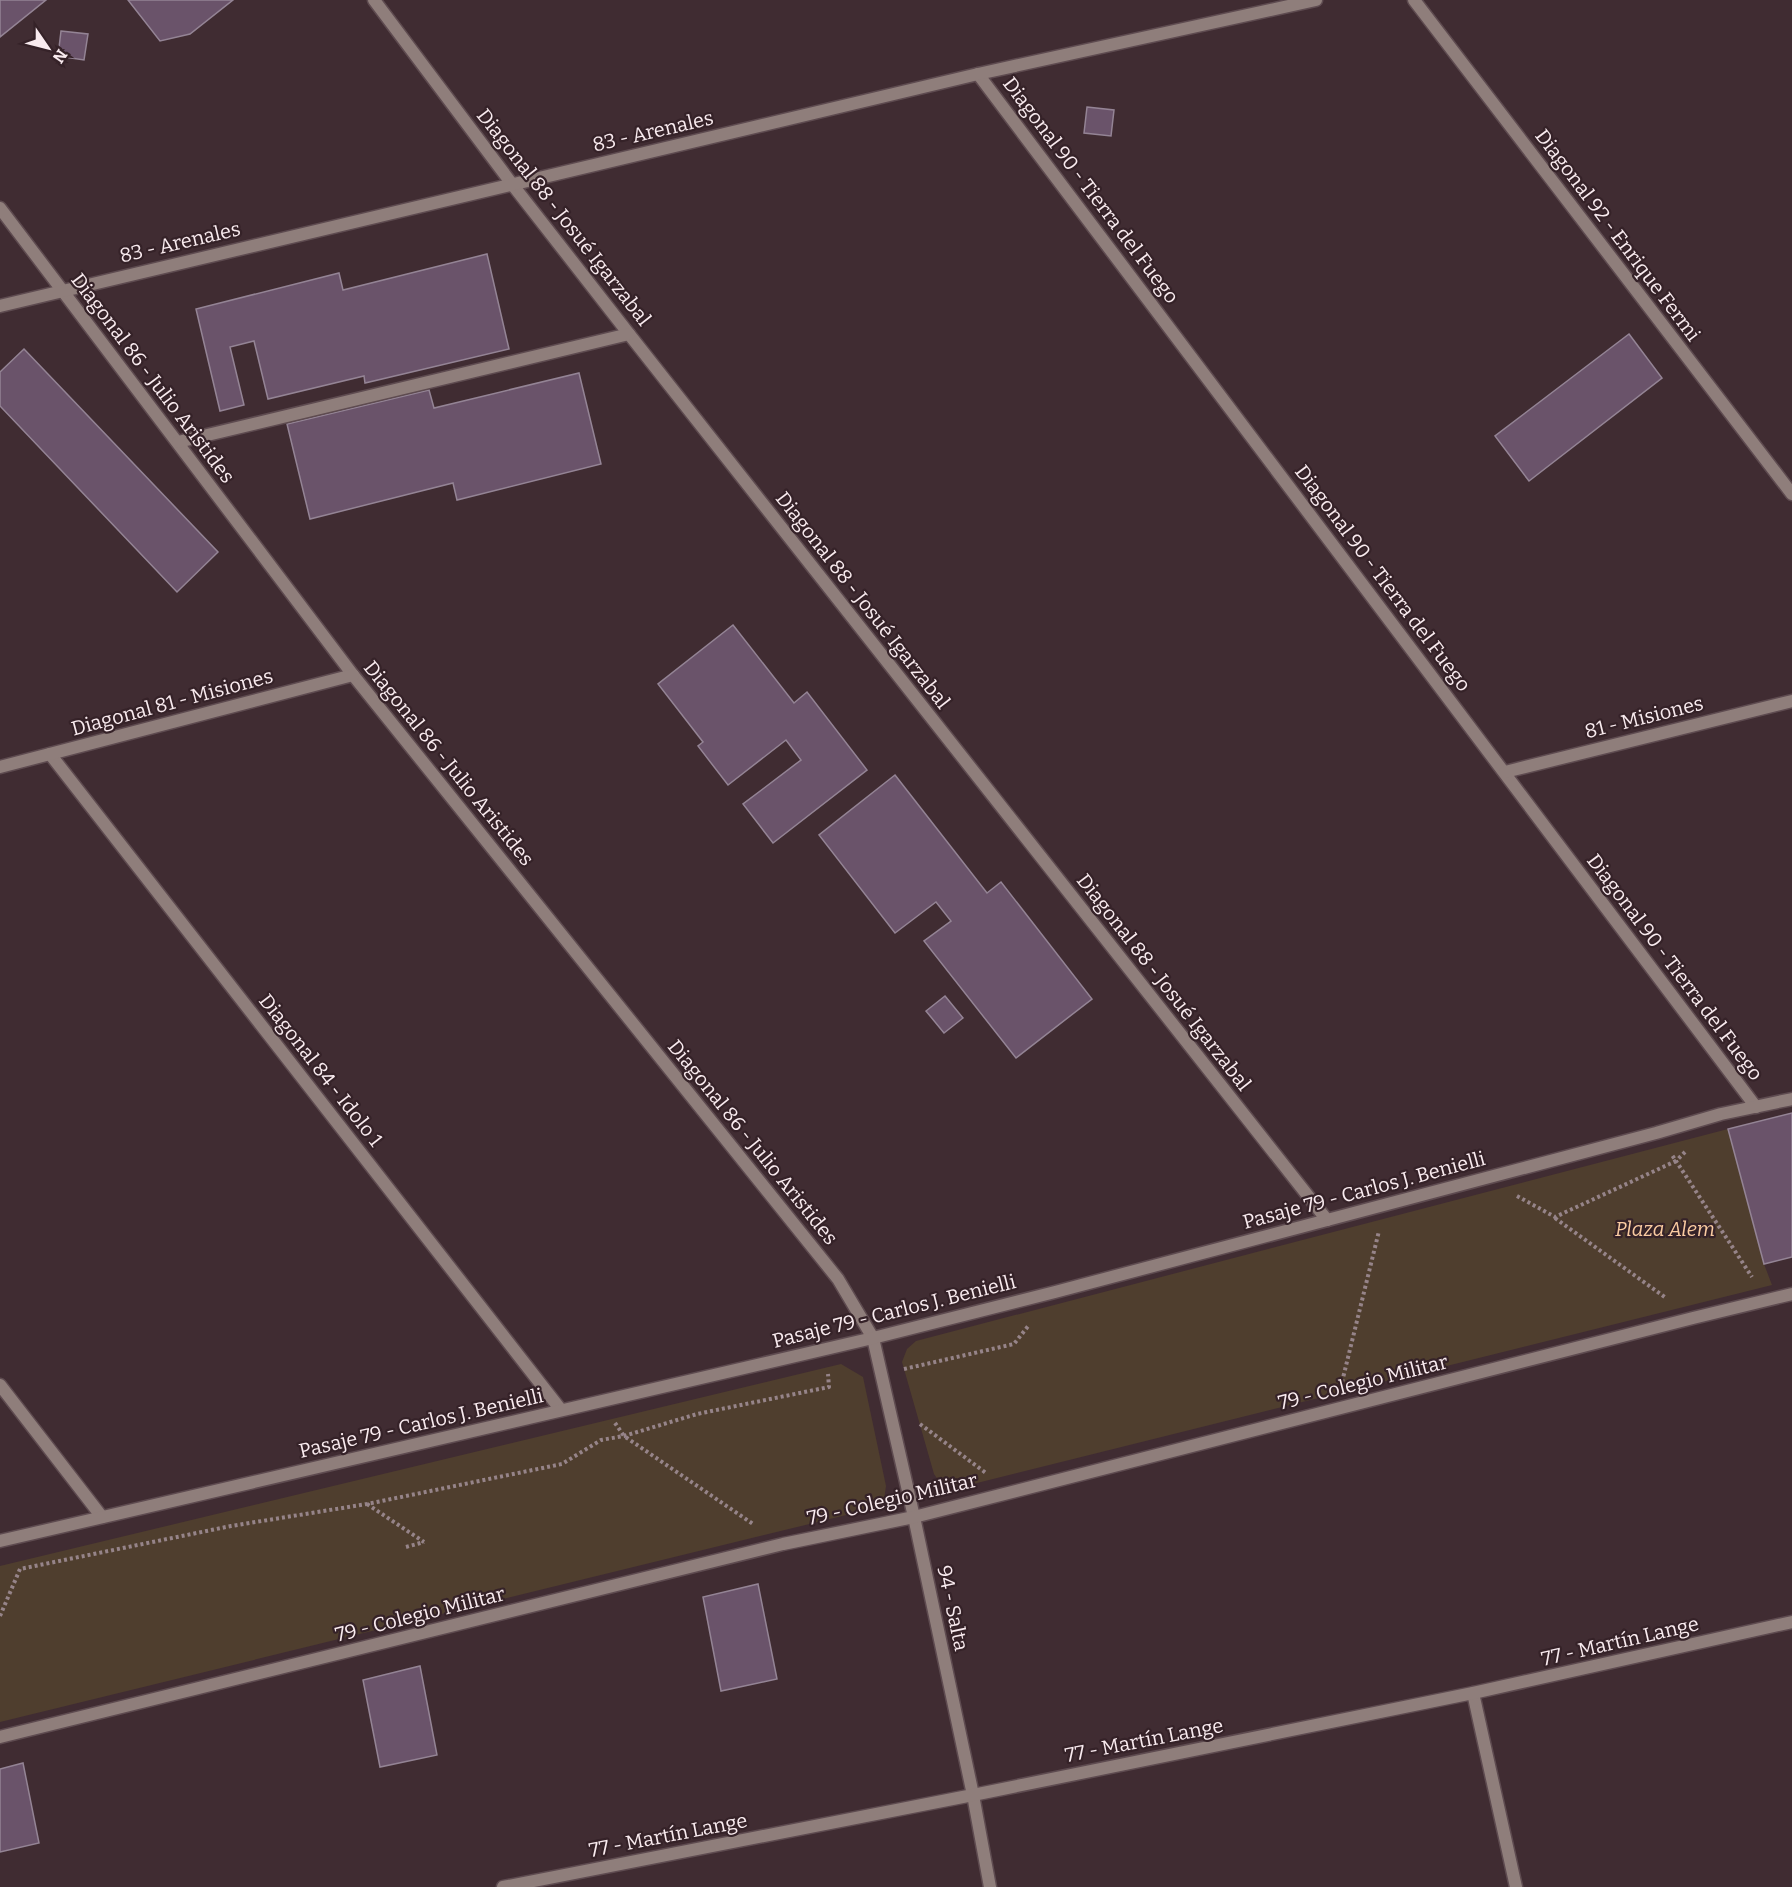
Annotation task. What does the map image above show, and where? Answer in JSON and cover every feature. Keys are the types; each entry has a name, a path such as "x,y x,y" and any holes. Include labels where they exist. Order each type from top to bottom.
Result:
{"street":[{"name":"Diagonal 88 - Josué Igarzabal","path":"374,0 512,184 629,334 1327,1220"},
{"name":"83 - Arenales","path":"0,306 978,74 1316,0"},
{"name":"Diagonal 92 - Enrique Fermi","path":"1414,0 1792,494"},
{"name":"Diagonal 90 - Tierra del Fuego","path":"978,74 1756,1107"},
{"name":"Diagonal 86 - Julio Aristides","path":"0,208 353,675 838,1279 873,1338"},
{"path":"178,442 629,334"},
{"name":"Diagonal 81 - Misiones","path":"0,767 353,675"},
{"name":"81 - Misiones","path":"1505,772 1792,701"},
{"name":"Diagonal 84 - Idolo 1","path":"50,754 561,1410"},
{"name":"Pasaje 79 - Carlos J. Benielli","path":"0,1541 873,1338 1055,1292 1721,1114 1792,1098"},
{"name":"79 - Colegio Militar","path":"0,1737 783,1544 914,1516 1792,1294"},
{"name":"94 - Salta","path":"873,1338 914,1516 973,1795 990,1887"},
{"path":"0,1385 102,1517"},
{"name":"77 - Martín Lange","path":"502,1887 973,1795 1473,1693 1792,1622"},
{"path":"1473,1693 1516,1887"}],"path":[{"path":"1656,1133 1767,1300"},
{"path":"1555,1217 1676,1161"},
{"path":"1485,1178 1555,1217 1693,1318"},
{"path":"1335,1410 1385,1204"},
{"path":"880,1375 1014,1344 1055,1292"},
{"path":"0,1616 20,1569 231,1526 367,1503 562,1464 601,1440 624,1437 697,1414 828,1387 827,1348"},
{"path":"888,1401 1011,1491"},
{"path":"624,1437 783,1544"},
{"path":"367,1503 424,1542 406,1547"}],"green space":[{"name":"Plaza Alem","path":"1728,1129 1764,1264 1772,1285 957,1488 943,1487 934,1474 902,1362 907,1349 916,1341"},
{"path":"841,1364 863,1377 886,1486 883,1506 0,1722 0,1566"}],"building":[{"path":"0,0 46,0 0,37"},
{"path":"128,0 233,0 190,34 160,41"},
{"path":"61,31 88,34 84,60 58,56"},
{"path":"1087,107 1114,110 1111,136 1084,133"},
{"path":"487,254 509,349 365,383 364,376 268,399 254,341 230,347 244,405 220,411 196,309 339,273 343,290"},
{"path":"1629,334 1662,378 1529,481 1495,436"},
{"path":"24,349 218,552 177,592 0,406 0,372"},
{"path":"579,373 601,464 457,500 453,483 310,519 287,424 429,390 434,408"},
{"path":"733,625 794,703 807,692 867,770 773,843 743,804 801,760 786,740 728,785 698,746 703,742 658,684"},
{"path":"895,775 987,893 1001,882 1092,999 1016,1058 924,941 951,921 936,902 895,933 819,835"},
{"path":"945,996 963,1018 944,1033 926,1011"},
{"path":"1792,1113 1792,1257 1764,1264 1728,1129"},
{"path":"758,1584 777,1679 721,1691 703,1597"},
{"path":"420,1666 437,1755 380,1767 363,1680"},
{"path":"23,1763 39,1843 0,1852 0,1769"}]}
